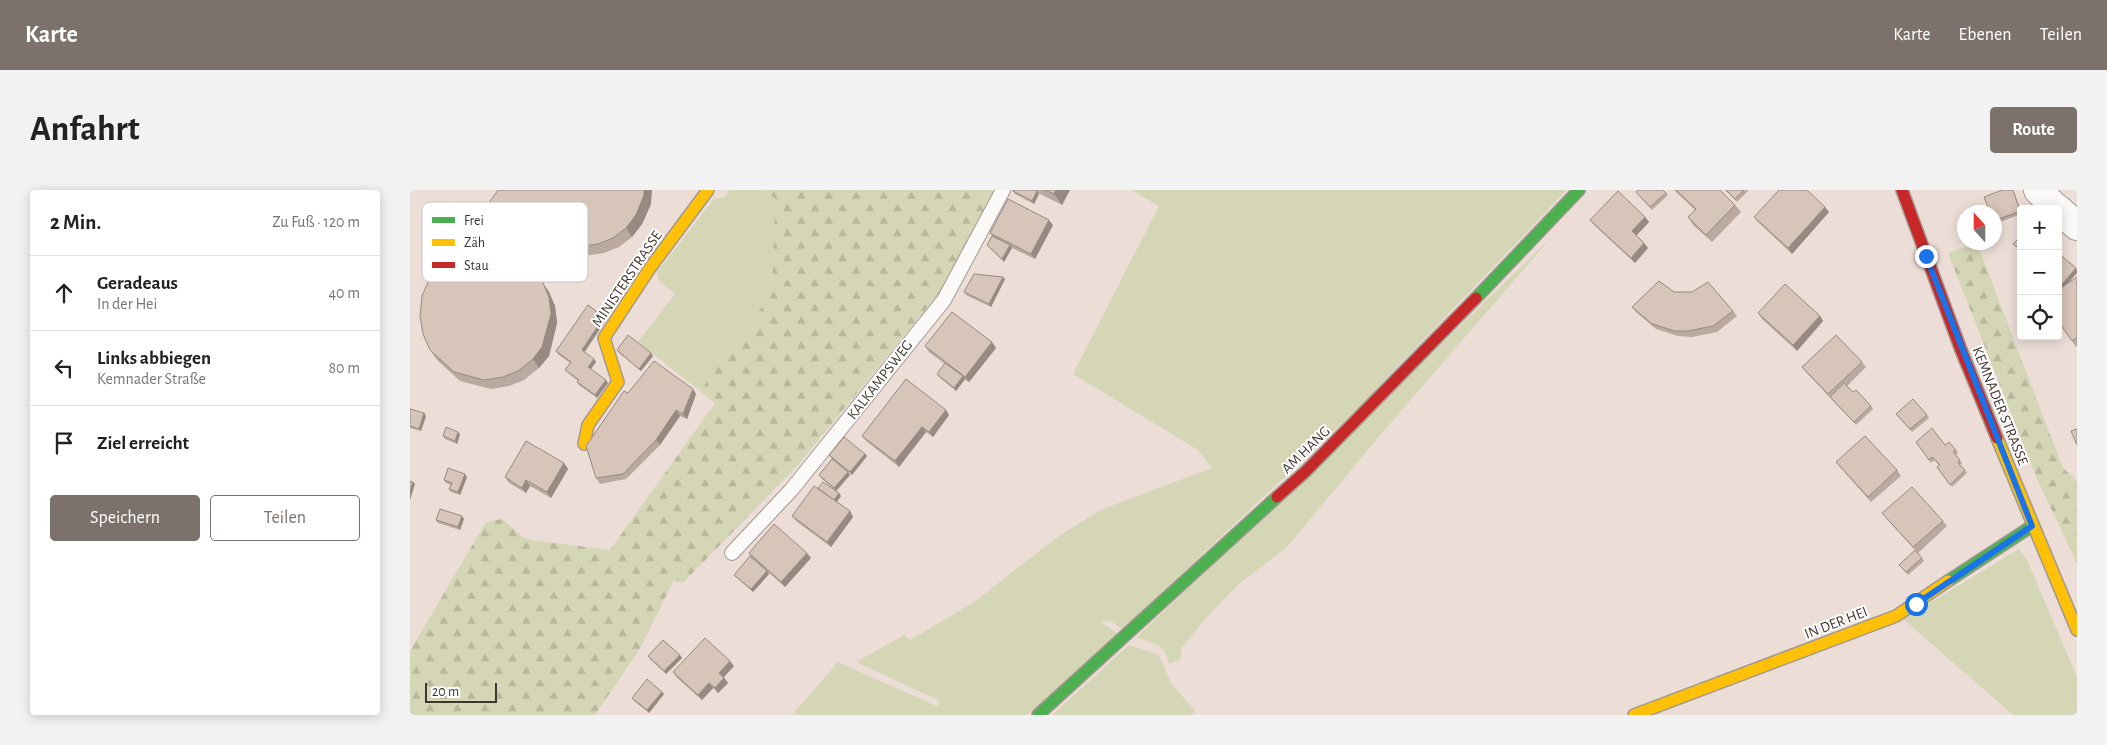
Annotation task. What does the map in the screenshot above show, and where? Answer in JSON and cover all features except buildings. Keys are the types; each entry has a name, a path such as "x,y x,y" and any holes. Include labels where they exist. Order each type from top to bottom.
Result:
{"street":[{"name":"MINISTERSTRASSE","path":"584,444 588,425 618,382 604,338 650,268 708,190"},
{"name":"AM HANG","path":"1038,715 1306,471 1579,190"},
{"name":"KEMNADER STRASSE","path":"1902,190 1961,350 2032,526 2077,630"},
{"path":"2038,190 2054,205"},
{"path":"2062,213 2077,226"},
{"name":"IN DER HEI","path":"1634,715 1848,636 1896,616 2032,526"}],"lane":[{"name":"KALKAMPSWEG","path":"732,553 792,489 944,300 1003,190"}],"green space":[{"path":"729,190 763,190 775,197 772,293 700,391 638,342 675,294 659,280 657,272 714,199 725,197"},
{"path":"763,190 1005,190 940,292 798,465 683,583 674,580 639,650 595,715 410,715 410,651 486,522 502,519 523,537 532,540 610,550 715,403 700,391 772,293 775,198"},
{"path":"1131,190 1567,190 1358,408 1123,629 1110,621 1101,622 1118,634 1027,715 792,715 838,662 937,706 940,701 856,662 904,635 910,640 974,602 1060,535 1103,509 1212,468 1198,450 1073,374 1159,206"},
{"path":"1550,239 1381,434 1287,547 1239,584 1205,619 1182,648 1180,660 1169,664 1167,657 1158,645 1137,637"},
{"path":"1957,250 1980,250 2063,468 2077,481 2077,563 2037,479 1948,253"},
{"path":"2019,549 2027,560 2077,677 2077,715 2013,715 1903,619"},
{"path":"1129,645 1159,655 1171,683 1195,711 1192,715 1052,715"}],"traffic: fast":[{"path":"1476,298 1579,190"},
{"path":"1038,715 1277,497"},
{"path":"1948,581 2032,526"}],"traffic: slow":[{"path":"584,444 588,425 618,382 604,338 650,268 708,190"},
{"path":"1997,438 2077,630"},
{"path":"1634,715 1896,616 1948,581"}],"traffic: jam":[{"path":"1902,190 1961,350 1997,438"},
{"path":"1277,497 1306,471 1476,298"}],"route":[{"path":"1916,604 2032,526 1961,350 1926,256"}]}
